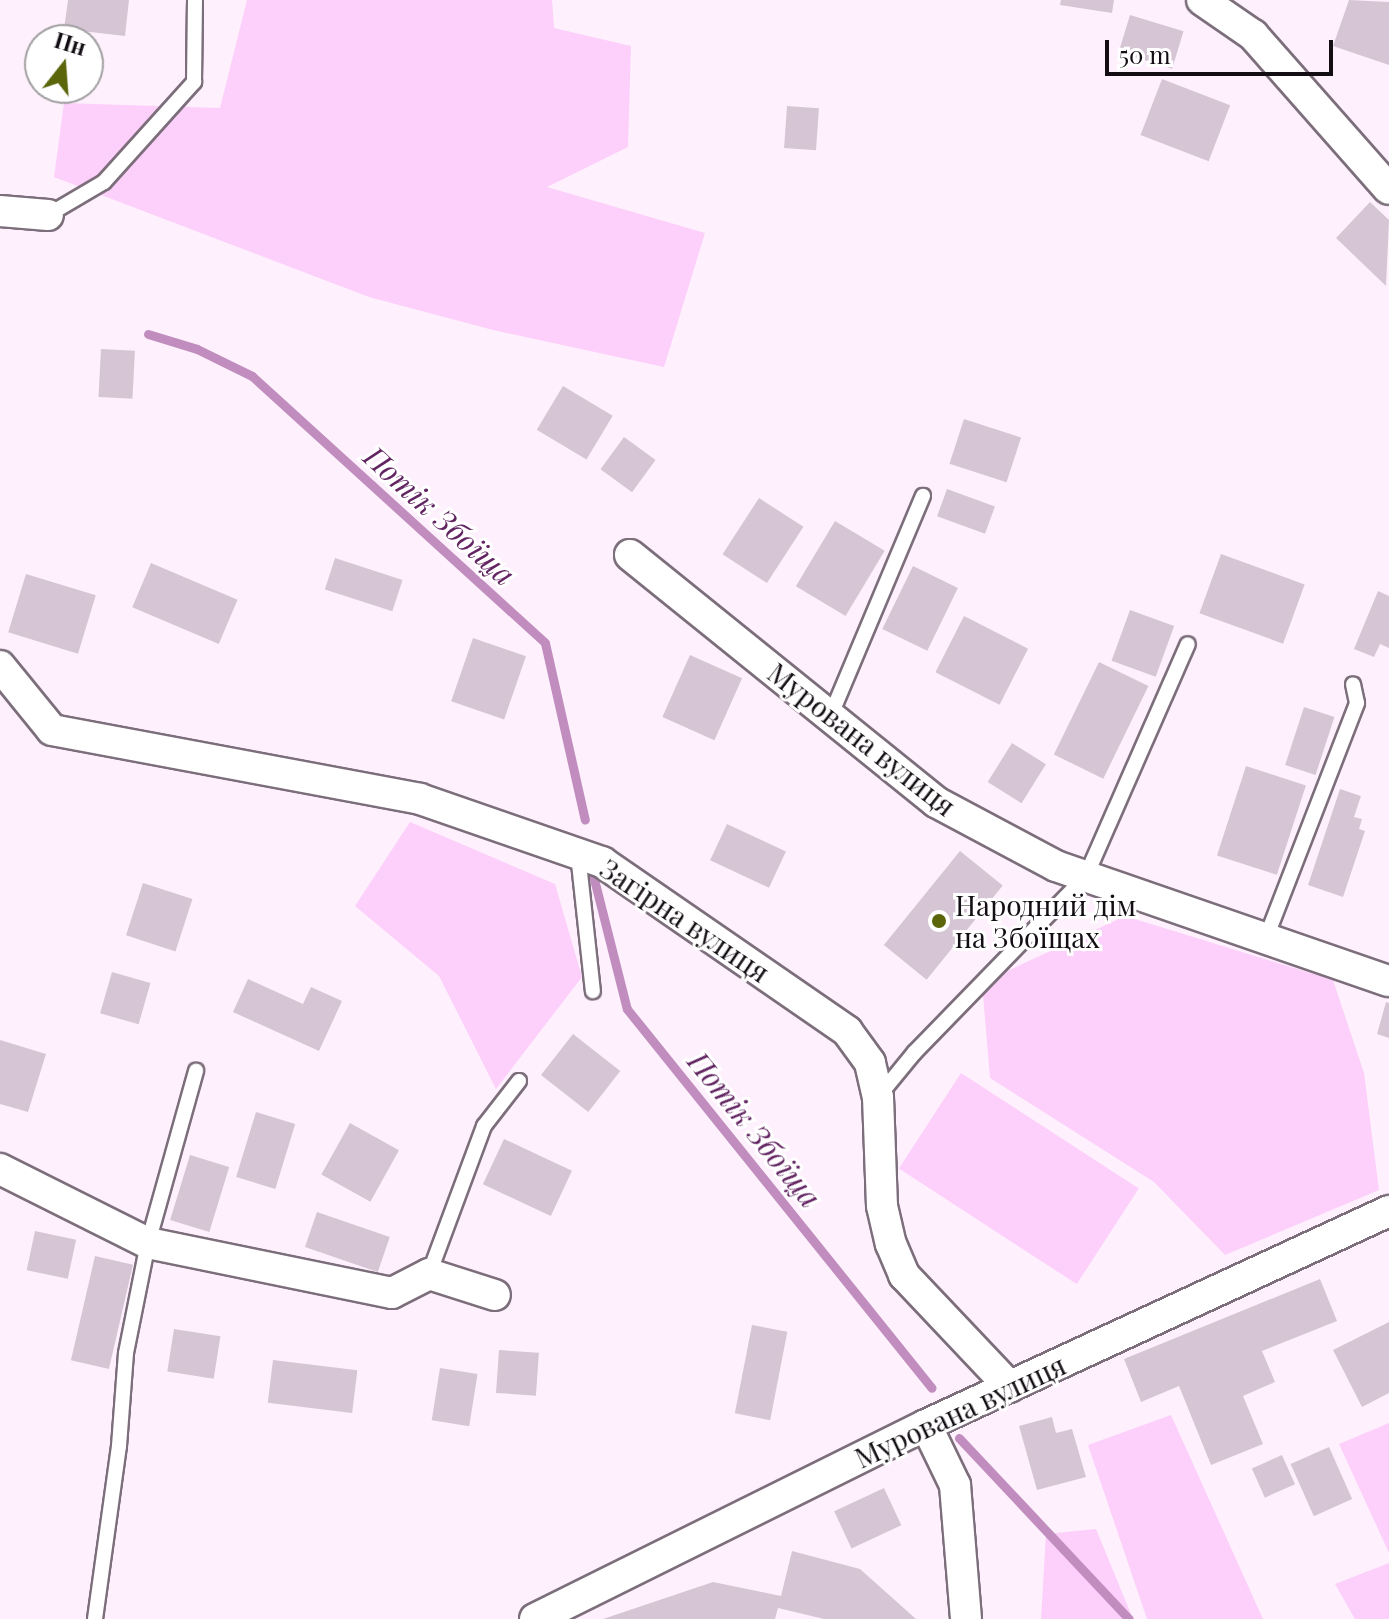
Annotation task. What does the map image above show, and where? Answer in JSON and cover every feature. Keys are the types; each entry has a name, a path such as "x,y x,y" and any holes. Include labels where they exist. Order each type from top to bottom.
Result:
{"street":[{"path":"1202,0 1253,35 1389,189"},
{"path":"0,211 48,215"},
{"name":"Мурована вулиця","path":"630,555 936,802 1056,866 1389,981"},
{"name":"Загірна вулиця","path":"0,666 52,730 420,799 602,862 847,1031 870,1063 878,1097 882,1206 891,1244 904,1275 1010,1387"},
{"path":"0,1169 148,1243 392,1293 429,1274 495,1295"},
{"name":"Мурована вулиця","path":"535,1619 926,1425 1389,1211"},
{"path":"926,1425 955,1485 966,1619"}],"lane":[{"path":"48,215 104,182 194,82 195,0"},
{"path":"830,717 923,496"},
{"path":"878,1097 914,1053 1086,876 1188,644"},
{"path":"1266,938 1357,703 1353,684"},
{"path":"578,853 593,991"},
{"path":"95,1619 119,1446 126,1353 148,1243 196,1071"},
{"path":"429,1274 484,1126 519,1081"}],"shaded area":[{"path":"247,0 552,0 554,28 631,46 628,147 547,187 705,233 664,367 493,330 369,297 54,177 64,104 220,108"},
{"path":"410,822 555,884 582,977 496,1089 439,976 355,906"},
{"path":"1125,916 1333,980 1364,1073 1379,1190 1225,1255 1154,1182 990,1078 982,983"},
{"path":"961,1073 1139,1188 1077,1284 899,1169"},
{"path":"1171,1415 1263,1619 1147,1619 1088,1445"},
{"path":"1389,1423 1389,1553 1339,1444"},
{"path":"1096,1529 1133,1619 1041,1619 1046,1534"},
{"path":"1389,1563 1389,1619 1355,1619 1335,1584"}],"building":[{"path":"68,0 129,0 125,36 104,34 104,24 65,24"},
{"path":"1061,0 1114,0 1112,13 1060,5"},
{"path":"1349,0 1389,2 1389,65 1333,46"},
{"path":"1130,15 1184,31 1172,69 1119,52"},
{"path":"1162,79 1230,105 1209,161 1140,135"},
{"path":"787,106 819,108 816,150 784,148"},
{"path":"1370,202 1389,220 1386,286 1336,238"},
{"path":"101,349 135,351 132,399 98,397"},
{"path":"563,386 613,416 586,460 537,430"},
{"path":"964,419 1021,438 1007,482 949,464"},
{"path":"624,437 656,460 632,492 600,469"},
{"path":"947,489 995,506 985,534 937,516"},
{"path":"759,498 803,527 767,583 723,554"},
{"path":"835,521 885,551 846,616 796,586"},
{"path":"1221,554 1305,584 1283,644 1199,613"},
{"path":"335,558 403,580 392,611 325,589"},
{"path":"151,563 238,600 219,644 132,607"},
{"path":"913,566 958,588 927,651 882,629"},
{"path":"26,574 96,595 78,654 8,632"},
{"path":"1378,591 1389,596 1389,648 1380,644 1374,657 1354,649"},
{"path":"1130,610 1174,626 1156,677 1112,661"},
{"path":"964,616 1028,649 1000,705 935,672"},
{"path":"473,638 526,656 504,720 451,701"},
{"path":"690,655 742,678 714,740 662,717"},
{"path":"1099,662 1148,686 1103,779 1054,755"},
{"path":"1304,707 1334,717 1316,775 1285,765"},
{"path":"1012,743 1046,764 1022,803 988,782"},
{"path":"1246,766 1306,785 1277,875 1217,855"},
{"path":"1340,789 1361,796 1354,817 1362,819 1359,829 1365,831 1343,897 1308,885"},
{"path":"727,824 786,851 769,888 710,860"},
{"path":"960,851 1003,886 927,980 884,945"},
{"path":"143,883 192,899 175,951 126,935"},
{"path":"112,972 150,983 139,1024 100,1013"},
{"path":"248,979 303,1004 311,987 342,1001 319,1051 233,1012"},
{"path":"1386,1002 1389,1003 1389,1038 1377,1034"},
{"path":"573,1034 620,1071 588,1112 541,1075"},
{"path":"0,1040 46,1054 28,1112 0,1104"},
{"path":"256,1112 295,1124 275,1189 236,1177"},
{"path":"350,1123 399,1150 370,1202 321,1175"},
{"path":"504,1139 572,1171 551,1216 483,1184"},
{"path":"190,1155 229,1167 209,1232 170,1220"},
{"path":"317,1212 390,1237 378,1272 305,1247"},
{"path":"35,1231 76,1240 68,1279 27,1270"},
{"path":"95,1256 133,1265 109,1369 71,1360"},
{"path":"1320,1279 1337,1321 1262,1351 1275,1382 1243,1396 1263,1444 1211,1465 1179,1386 1141,1402 1124,1359"},
{"path":"1389,1322 1389,1393 1362,1407 1333,1350"},
{"path":"752,1325 787,1332 770,1420 735,1413"},
{"path":"174,1329 220,1336 214,1379 167,1371"},
{"path":"499,1350 539,1353 536,1396 496,1393"},
{"path":"273,1360 357,1370 352,1413 268,1403"},
{"path":"440,1368 478,1374 469,1426 432,1420"},
{"path":"1052,1417 1056,1433 1072,1429 1086,1477 1037,1490 1019,1426"},
{"path":"1329,1447 1352,1499 1314,1516 1291,1464"},
{"path":"1282,1455 1295,1484 1265,1498 1252,1468"},
{"path":"884,1488 901,1525 851,1548 834,1511"},
{"path":"792,1551 860,1569 916,1619 824,1619 778,1608 775,1619 603,1619 713,1582 781,1596"}],"waterway":[{"name":"Потік Збоїща","path":"148,334 197,349 252,376 545,643 585,820"},
{"name":"Потік Збоїща","path":"593,875 627,1009 932,1388"},
{"name":"Потік Збоїща","path":"959,1438 1129,1619"}],"place":[{"name":"Народний дім на Збоїщах","path":"939,921"}]}
